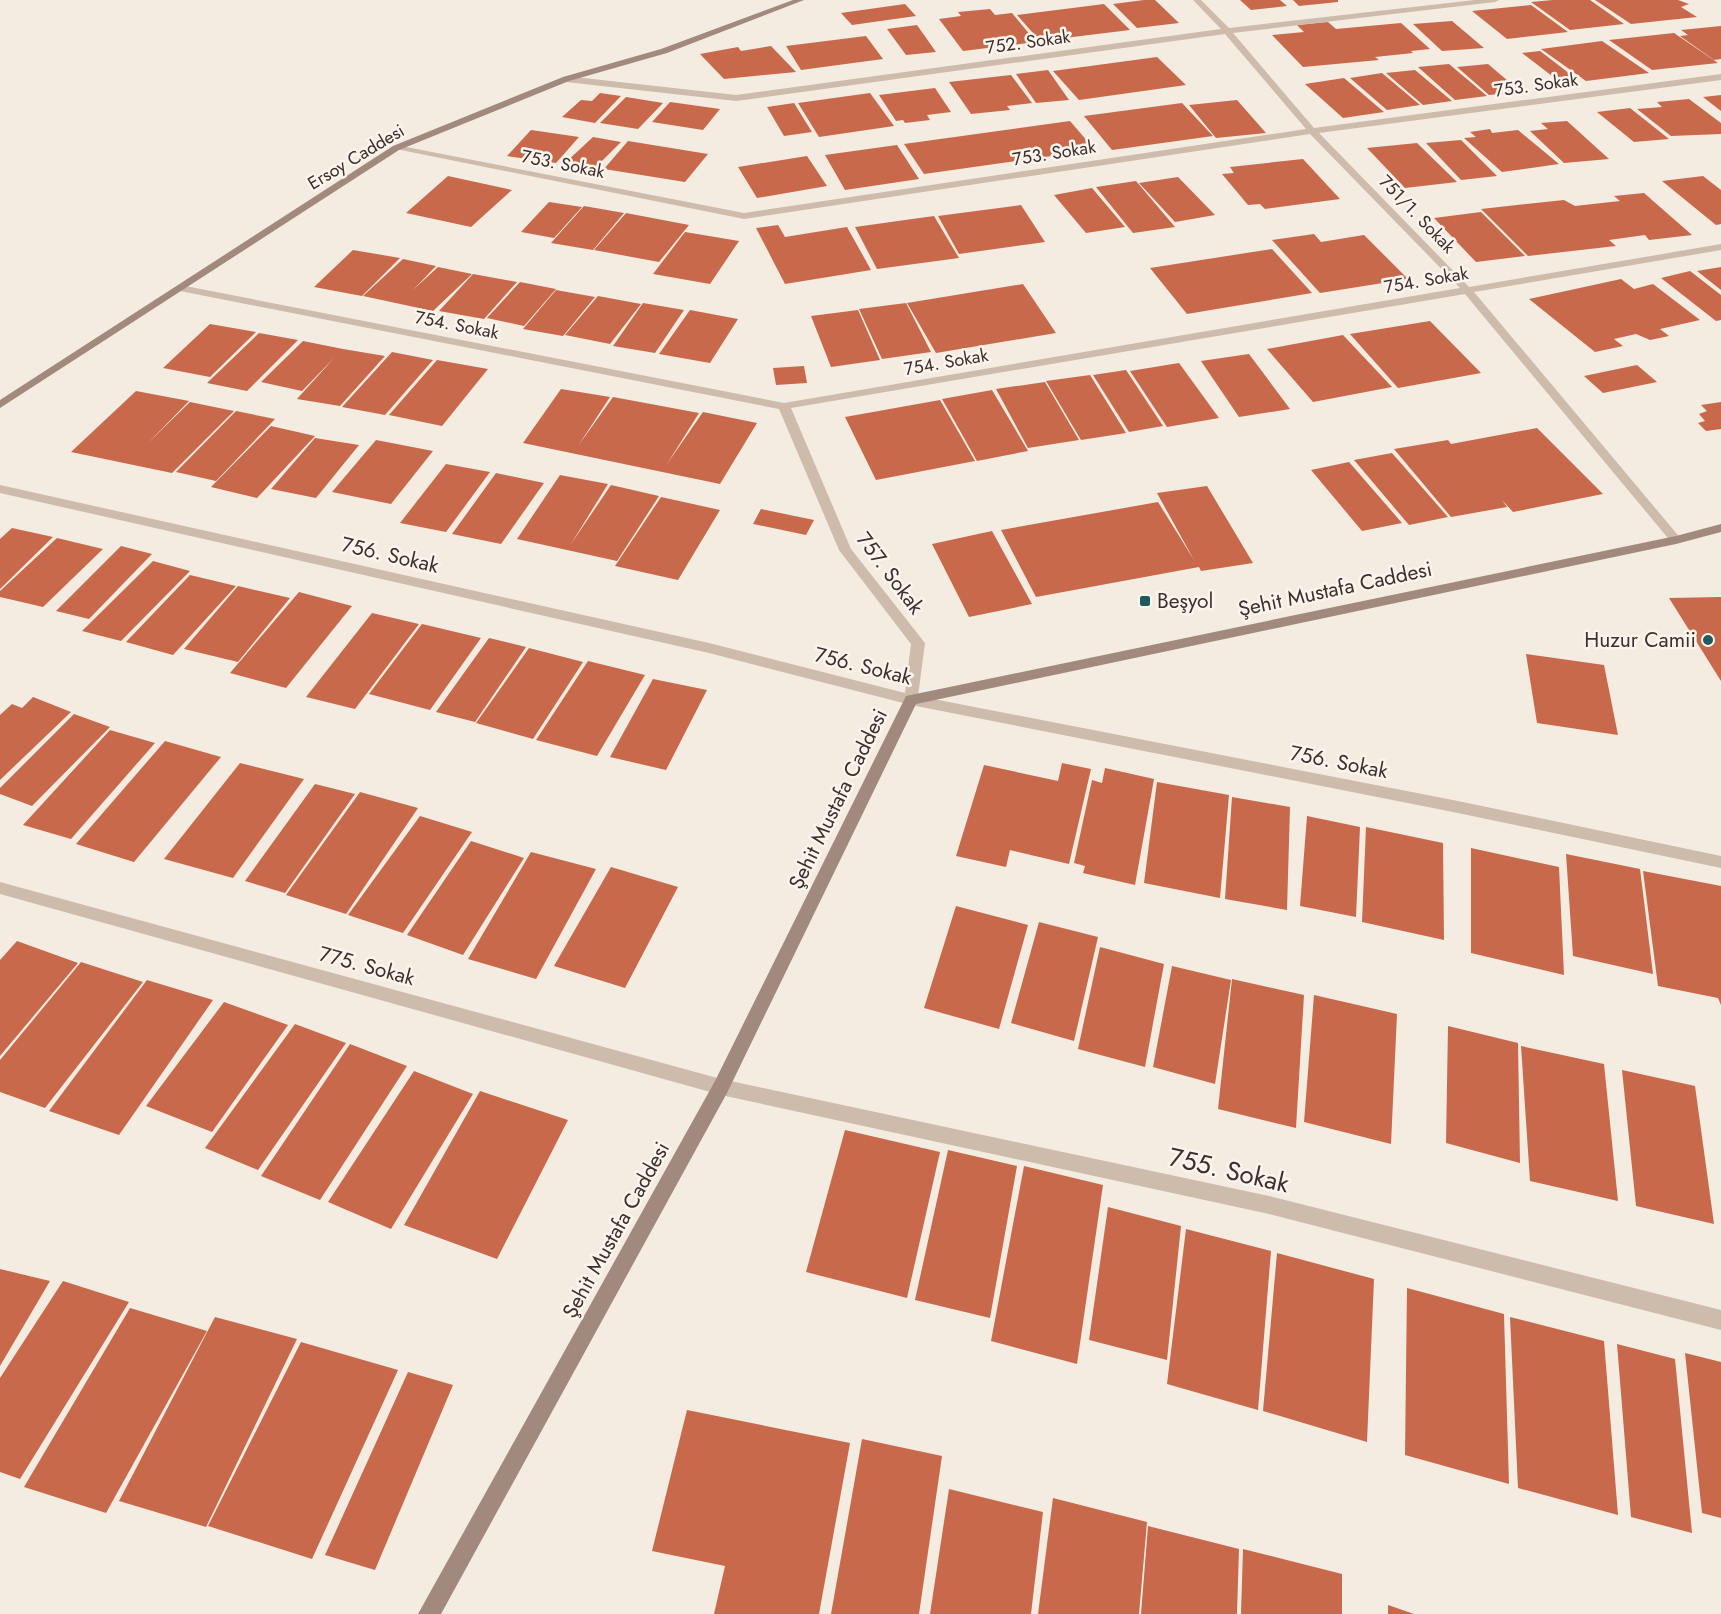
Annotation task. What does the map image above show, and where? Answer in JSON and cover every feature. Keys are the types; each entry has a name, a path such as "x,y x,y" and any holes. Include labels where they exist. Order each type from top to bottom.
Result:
{"street":[{"name":"Ersoy Caddesi","path":"0,405 396,148 566,79 664,51 800,0"},
{"name":"751/1. Sokak","path":"1197,0 1227,31 1312,131 1467,290 1676,540"},
{"name":"752. Sokak","path":"566,79 736,98 1227,31 1495,0"},
{"name":"753. Sokak","path":"396,148 744,216 1312,131 1721,77"},
{"name":"754. Sokak","path":"180,288 784,406 1721,247"},
{"name":"757. Sokak","path":"784,406 844,550 918,643 912,700"},
{"name":"756. Sokak","path":"0,489 709,648 912,700 1453,806 1721,862"},
{"name":"Şehit Mustafa Caddesi","path":"429,1614 721,1087 912,700 1676,540 1721,528"},
{"name":"775. Sokak","path":"0,888 721,1087"},
{"name":"755. Sokak","path":"721,1087 1269,1204 1721,1320"}],"building":[{"path":"1155,0 1179,23 1137,28 1113,4"},
{"path":"1240,0 1280,0 1287,6 1251,10"},
{"path":"1293,0 1338,0 1338,2 1299,6"},
{"path":"1590,0 1624,24 1570,30 1531,2"},
{"path":"1595,0 1678,0 1689,4 1681,7 1697,17 1631,24"},
{"path":"905,4 916,16 852,25 841,13"},
{"path":"1104,4 1130,30 1040,41 1017,15"},
{"path":"1531,5 1568,32 1507,39 1472,11"},
{"path":"990,9 995,15 1012,13 1036,42 963,51 939,19 961,16 958,12"},
{"path":"1452,21 1484,48 1442,51 1413,24"},
{"path":"1328,22 1336,29 1401,23 1430,49 1375,57 1379,60 1303,67 1272,35 1304,32 1297,25"},
{"path":"917,25 936,52 906,55 887,29"},
{"path":"1721,26 1721,59 1714,60 1680,36 1688,35 1681,30"},
{"path":"1674,33 1718,63 1652,70 1609,40"},
{"path":"866,36 883,59 801,70 786,46"},
{"path":"1602,41 1649,73 1586,81 1541,49"},
{"path":"771,46 796,72 724,79 700,54 738,47 741,51"},
{"path":"1540,51 1574,77 1556,79 1522,53"},
{"path":"1157,57 1186,85 1079,100 1053,71"},
{"path":"1449,64 1487,96 1455,100 1418,67"},
{"path":"1488,64 1521,92 1489,95 1457,67"},
{"path":"1048,70 1069,100 1036,103 1016,74"},
{"path":"1415,70 1452,101 1423,105 1386,73"},
{"path":"1382,73 1420,105 1387,110 1350,78"},
{"path":"1011,75 1032,103 1007,106 1010,110 971,114 949,82"},
{"path":"1344,78 1384,112 1343,118 1305,84"},
{"path":"935,88 951,112 927,115 930,120 905,123 903,120 896,121 879,95"},
{"path":"600,93 621,96 595,123 562,117 581,100 592,101"},
{"path":"870,93 894,126 819,137 798,103"},
{"path":"1721,95 1721,111 1703,97"},
{"path":"626,97 663,103 638,129 600,123"},
{"path":"1689,99 1721,123 1721,134 1671,136 1637,109 1662,107 1657,102"},
{"path":"1237,100 1266,133 1216,138 1189,105"},
{"path":"670,102 720,109 703,130 652,122"},
{"path":"794,103 812,132 784,136 767,107"},
{"path":"1182,103 1213,136 1112,150 1084,116"},
{"path":"1630,108 1669,139 1634,142 1597,112"},
{"path":"1070,121 1095,150 924,174 904,144"},
{"path":"1567,121 1609,159 1564,163 1530,131 1548,129 1541,123"},
{"path":"1490,129 1492,133 1518,130 1559,164 1502,172 1464,138 1476,137 1470,132"},
{"path":"531,130 579,137 556,163 507,156"},
{"path":"593,137 621,142 594,169 565,163"},
{"path":"1461,140 1497,176 1461,180 1426,143"},
{"path":"628,141 708,154 685,182 604,169"},
{"path":"1417,143 1457,182 1405,188 1367,148"},
{"path":"897,145 919,179 845,190 825,155"},
{"path":"807,156 827,186 757,198 738,167"},
{"path":"1303,159 1340,199 1265,209 1260,204 1248,205 1222,174 1234,173 1230,167"},
{"path":"448,176 512,190 471,227 406,213"},
{"path":"1703,176 1721,190 1721,224 1716,225 1662,181"},
{"path":"1178,177 1215,215 1175,222 1139,183"},
{"path":"1136,181 1175,227 1133,233 1096,187"},
{"path":"1092,188 1125,227 1086,233 1054,195"},
{"path":"1644,193 1692,235 1649,240 1645,235 1609,240 1616,246 1528,256 1481,209 1564,200 1575,206 1620,201 1614,196"},
{"path":"549,202 582,207 554,238 521,232"},
{"path":"1021,205 1045,242 959,254 938,216"},
{"path":"584,206 624,213 593,250 551,243"},
{"path":"1481,212 1525,256 1476,262 1434,218"},
{"path":"626,213 689,225 659,262 594,250"},
{"path":"934,216 959,258 877,269 855,227"},
{"path":"778,225 785,237 847,227 871,270 785,284 756,228"},
{"path":"685,232 739,241 710,284 653,274"},
{"path":"1314,234 1321,242 1364,235 1408,279 1320,293 1272,240"},
{"path":"1272,249 1312,293 1187,314 1150,268"},
{"path":"353,250 400,258 362,296 314,287"},
{"path":"403,259 436,266 413,290 438,267 472,274 433,311 363,296"},
{"path":"1721,267 1721,290 1697,271"},
{"path":"1690,271 1721,295 1721,320 1716,321 1661,278"},
{"path":"473,274 517,282 484,319 439,311"},
{"path":"1621,279 1634,289 1653,284 1700,320 1660,329 1669,336 1650,340 1636,334 1614,339 1623,346 1595,352 1529,299"},
{"path":"520,282 556,289 524,326 487,318"},
{"path":"1023,284 1056,333 936,353 907,303"},
{"path":"556,290 595,297 563,336 523,329"},
{"path":"598,296 641,304 610,344 565,335"},
{"path":"643,303 684,310 655,353 613,346"},
{"path":"906,303 931,352 882,359 859,309"},
{"path":"690,310 738,319 710,363 659,354"},
{"path":"858,310 880,360 831,367 811,316"},
{"path":"1430,321 1481,373 1398,388 1350,334"},
{"path":"210,324 256,332 210,377 163,368"},
{"path":"259,333 298,340 247,391 207,383"},
{"path":"1343,335 1392,387 1313,402 1267,349"},
{"path":"303,341 385,356 340,406 297,399 335,357 302,391 261,382"},
{"path":"392,352 433,360 385,415 342,407"},
{"path":"1249,354 1290,409 1239,417 1201,361"},
{"path":"437,360 488,369 442,426 389,415"},
{"path":"1179,363 1219,418 1167,427 1130,371"},
{"path":"1637,365 1657,382 1603,393 1584,376"},
{"path":"804,366 807,383 776,385 773,368"},
{"path":"1126,370 1163,426 1129,432 1093,375"},
{"path":"1090,375 1126,433 1081,440 1046,381"},
{"path":"1045,382 1079,440 1028,448 996,389"},
{"path":"561,389 610,397 578,446 613,397 699,413 667,464 703,412 757,423 720,484 523,443"},
{"path":"992,390 1028,451 977,461 942,399"},
{"path":"136,391 189,401 148,443 190,402 234,411 172,473 71,452"},
{"path":"940,400 975,461 876,480 845,417"},
{"path":"1721,402 1721,429 1706,431 1698,423 1705,421 1699,414 1707,411 1701,405"},
{"path":"236,411 275,419 216,481 176,472"},
{"path":"271,426 315,436 257,498 211,487"},
{"path":"1537,428 1603,494 1513,512 1502,500 1507,507 1451,517 1394,449 1448,440 1451,444"},
{"path":"315,438 359,445 316,498 271,489"},
{"path":"376,440 433,451 391,504 332,492"},
{"path":"1392,453 1448,517 1409,525 1354,460"},
{"path":"1349,462 1402,523 1362,531 1311,470"},
{"path":"446,464 490,472 446,532 400,523"},
{"path":"496,473 544,483 501,544 452,534"},
{"path":"560,475 608,484 571,544 611,485 659,496 617,561 517,539"},
{"path":"1207,486 1253,563 1201,571 1199,567 1036,597 1001,530 1158,502 1194,560 1157,493"},
{"path":"661,497 720,510 678,580 615,566"},
{"path":"761,509 814,520 806,535 753,524"},
{"path":"12,528 53,537 0,589 0,539"},
{"path":"992,531 1032,604 969,617 932,544"},
{"path":"57,538 103,549 43,607 0,597 0,591"},
{"path":"121,546 152,554 89,619 56,611"},
{"path":"153,561 190,571 121,641 82,631"},
{"path":"190,575 236,586 173,655 126,642"},
{"path":"238,586 290,598 238,662 184,649"},
{"path":"299,592 352,606 286,688 230,673"},
{"name":"Huzur Camii","path":"1721,597 1721,681 1669,598"},
{"path":"372,613 419,624 355,709 306,697"},
{"path":"422,624 481,638 430,710 369,694"},
{"path":"489,638 526,647 475,722 436,712"},
{"path":"529,648 583,662 533,739 476,723"},
{"path":"1526,654 1604,665 1618,735 1537,723"},
{"path":"588,661 645,675 597,756 536,740"},
{"path":"653,679 707,690 666,770 610,757"},
{"path":"33,697 71,712 0,780 0,715 12,704 22,708"},
{"path":"74,714 110,727 32,806 0,794 0,788"},
{"path":"110,730 155,743 71,839 23,825"},
{"path":"165,741 221,757 134,862 76,844"},
{"path":"240,763 304,779 233,878 164,859"},
{"path":"1062,763 1091,769 1069,864 1010,850 1006,867 956,856 984,765 1058,781"},
{"path":"1105,768 1154,779 1135,885 1083,873 1085,866 1074,863 1092,780 1102,783"},
{"path":"1157,782 1229,795 1220,898 1144,883"},
{"path":"315,784 355,794 285,893 245,881"},
{"path":"360,792 418,808 346,914 286,895"},
{"path":"1232,797 1290,807 1287,910 1225,899"},
{"path":"420,816 472,832 403,933 348,915"},
{"path":"1307,816 1360,827 1356,917 1300,906"},
{"path":"1366,827 1443,843 1444,940 1362,922"},
{"path":"471,841 524,858 463,955 407,935"},
{"path":"1471,848 1559,867 1564,975 1471,953"},
{"path":"531,852 596,869 536,979 468,959"},
{"path":"1566,854 1640,869 1653,974 1573,956"},
{"path":"611,867 678,887 625,988 554,966"},
{"path":"1643,871 1721,886 1721,1005 1718,998 1658,986"},
{"path":"956,906 1028,925 999,1029 924,1008"},
{"path":"1039,922 1098,937 1074,1041 1011,1023"},
{"path":"17,941 78,963 0,1056 0,960"},
{"path":"1100,947 1164,964 1145,1067 1078,1049"},
{"path":"81,962 143,982 45,1108 0,1092 0,1060"},
{"path":"1172,966 1231,980 1215,1084 1153,1067"},
{"path":"1232,979 1304,995 1296,1128 1218,1109"},
{"path":"147,980 213,1000 119,1135 49,1111"},
{"path":"1314,995 1397,1014 1391,1144 1304,1122"},
{"path":"224,1002 288,1025 212,1132 146,1106"},
{"path":"295,1024 346,1043 258,1170 205,1148"},
{"path":"1448,1026 1518,1043 1520,1163 1446,1143"},
{"path":"350,1044 407,1066 320,1200 261,1176"},
{"path":"1521,1046 1604,1064 1618,1201 1530,1181"},
{"path":"1622,1070 1695,1086 1714,1224 1636,1206"},
{"path":"414,1071 473,1094 391,1229 328,1202"},
{"path":"480,1091 568,1120 497,1259 404,1225"},
{"path":"845,1130 940,1152 907,1298 806,1272"},
{"path":"948,1150 1017,1166 990,1318 915,1300"},
{"path":"1024,1166 1103,1185 1077,1364 991,1341"},
{"path":"1108,1207 1181,1226 1167,1360 1089,1340"},
{"path":"1186,1229 1271,1251 1258,1410 1167,1384"},
{"path":"1277,1253 1374,1279 1367,1442 1263,1411"},
{"path":"0,1269 50,1281 0,1366"},
{"path":"63,1281 129,1302 20,1479 0,1472 0,1378"},
{"path":"1407,1288 1504,1314 1509,1484 1405,1455"},
{"path":"130,1308 207,1331 106,1513 24,1487"},
{"path":"215,1317 297,1339 206,1527 119,1501"},
{"path":"1510,1317 1604,1341 1618,1515 1518,1488"},
{"path":"301,1342 398,1370 312,1559 208,1526"},
{"path":"1617,1344 1675,1359 1692,1533 1631,1517"},
{"path":"1685,1353 1721,1362 1721,1518 1702,1513"},
{"path":"408,1372 453,1385 375,1570 325,1555"},
{"path":"687,1410 850,1443 819,1614 714,1614 725,1566 652,1551"},
{"path":"862,1439 942,1456 919,1614 831,1614"},
{"path":"949,1489 1043,1512 1031,1614 930,1614"},
{"path":"1053,1498 1147,1522 1139,1614 1038,1614"},
{"path":"1148,1526 1239,1549 1237,1614 1141,1614"},
{"path":"1243,1549 1342,1574 1342,1614 1241,1614"},
{"path":"1388,1605 1414,1614 1388,1614"}],"place":[{"name":"Beşyol","path":"1145,601"},
{"name":"Huzur Camii","path":"1708,640"}]}
